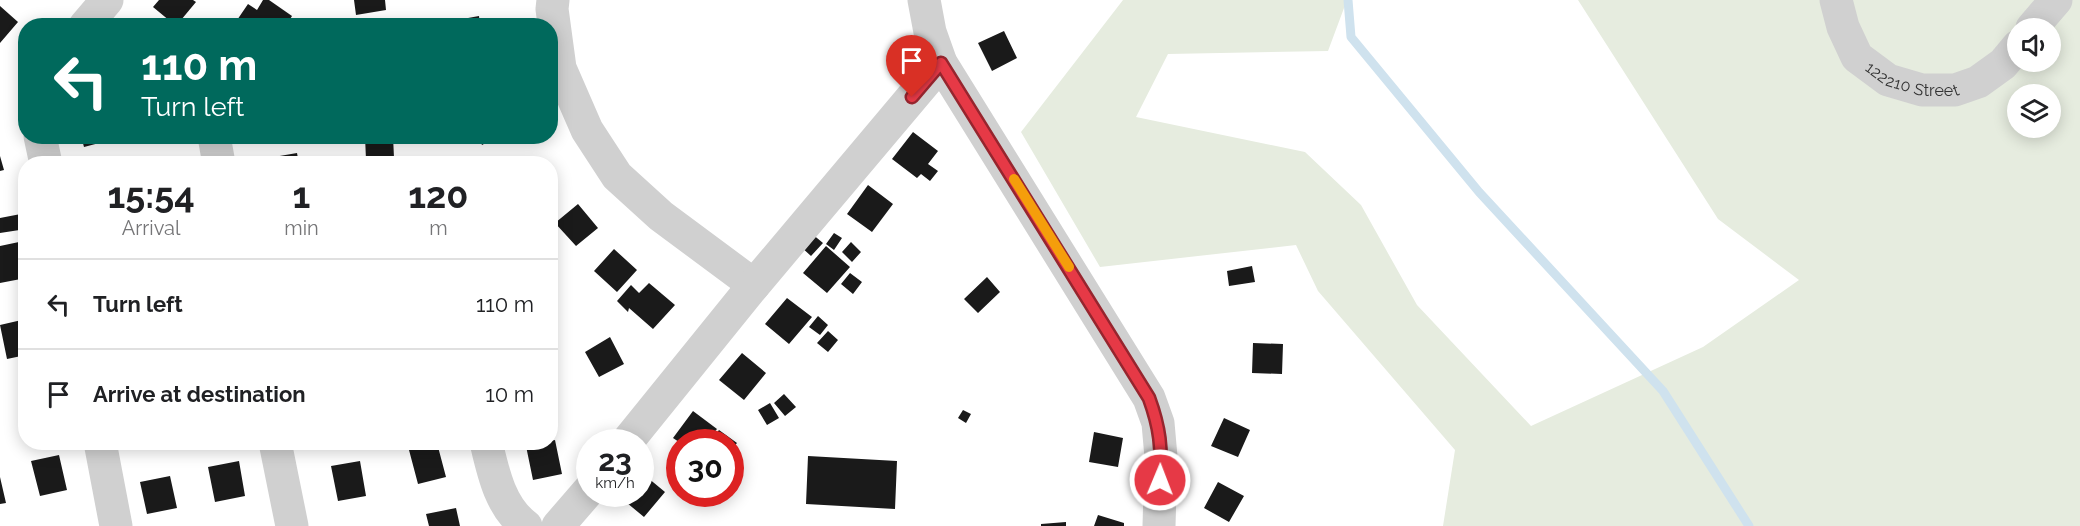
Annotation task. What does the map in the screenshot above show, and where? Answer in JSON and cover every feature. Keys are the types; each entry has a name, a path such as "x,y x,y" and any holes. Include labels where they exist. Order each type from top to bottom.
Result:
{"street":[{"path":"92,18 106,0"},
{"path":"553,18 554,0"},
{"path":"924,0 930,32 941,63 1149,398 1158,423 1161,457 1159,526"},
{"name":"122210 Street","path":"1836,0 1843,27 1857,57 1888,80 1922,90 1955,90 1978,82 2007,59"},
{"path":"2041,18 2056,0"},
{"path":"558,53 560,68 587,130 617,176 661,216 754,285"},
{"path":"638,429 754,285 941,63"},
{"path":"102,450 116,526"},
{"path":"277,450 292,526"},
{"path":"488,450 501,494 513,514 526,526"},
{"path":"558,526 576,505"}],"shaded area":[{"path":"1123,0 1347,0 1328,51 1168,54 1136,117 1305,152 1361,205 1417,305 1531,426 1703,347 1799,280 1718,219 1578,0 2080,0 2080,526 1443,526 1455,450 1318,291 1296,245 1100,267 1021,132"}],"building":[{"path":"159,0 193,0 196,2 183,18 166,18 153,7"},
{"path":"263,0 269,0 292,16 291,18 238,18 248,4 257,10"},
{"path":"354,0 385,0 386,10 356,15"},
{"path":"0,6 18,22 0,43"},
{"path":"1004,31 1017,58 992,71 978,43"},
{"path":"913,132 938,151 928,164 938,171 930,181 921,174 917,178 892,159"},
{"path":"365,144 393,144 394,156 366,156"},
{"path":"297,153 298,156 280,156"},
{"path":"0,156 4,170 0,171"},
{"path":"868,185 893,204 872,232 847,214"},
{"path":"578,204 598,228 576,246 558,226 558,221"},
{"path":"18,215 18,230 0,233 0,218"},
{"path":"811,233 823,243 811,256 800,246"},
{"path":"834,233 842,238 834,250 826,244"},
{"path":"18,242 18,280 0,283 0,246"},
{"path":"851,242 861,252 852,262 842,252"},
{"path":"826,246 850,267 827,293 803,273"},
{"path":"614,249 637,270 617,292 594,271"},
{"path":"1252,266 1255,282 1229,286 1227,271"},
{"path":"850,273 862,282 853,294 841,284"},
{"path":"987,277 1000,292 978,313 964,299"},
{"path":"649,283 675,305 653,329 629,308 628,312 617,301 631,285 639,293"},
{"path":"787,298 812,317 789,344 765,324"},
{"path":"818,316 828,325 820,335 809,327"},
{"path":"18,321 18,357 7,359 0,325"},
{"path":"828,331 838,340 828,352 817,343"},
{"path":"610,337 624,364 599,377 585,352"},
{"path":"1253,343 1283,344 1282,374 1252,373"},
{"path":"742,353 766,373 744,400 719,380"},
{"path":"784,394 796,407 785,416 774,403"},
{"path":"770,403 779,418 767,425 758,410"},
{"path":"963,410 971,414 966,423 958,418"},
{"path":"693,411 717,429 680,429"},
{"path":"1224,418 1250,430 1238,457 1211,446"},
{"path":"1094,432 1123,438 1118,467 1089,462"},
{"path":"409,450 439,450 446,477 418,484"},
{"path":"527,450 557,450 562,474 533,480"},
{"path":"59,455 67,490 40,496 31,461"},
{"path":"808,456 897,461 895,509 806,504"},
{"path":"239,461 245,496 215,502 208,467"},
{"path":"360,461 366,496 338,501 331,466"},
{"path":"170,476 177,508 147,514 140,482"},
{"path":"0,477 6,503 0,504"},
{"path":"1218,482 1244,496 1229,522 1204,508"},
{"path":"654,483 665,492 654,505"},
{"path":"632,507 652,507 644,517"},
{"path":"456,508 460,526 429,526 426,514"},
{"path":"1098,515 1124,523 1124,526 1094,526"},
{"path":"1066,522 1066,526 1041,526 1041,524"}],"waterway":[{"path":"1348,0 1351,37 1479,192 1663,391 1749,526"}],"slow traffic":[{"path":"1014,179 1069,267"}],"route":[{"path":"912,97 941,63 1149,398 1158,423 1161,457 1160,480"}]}
